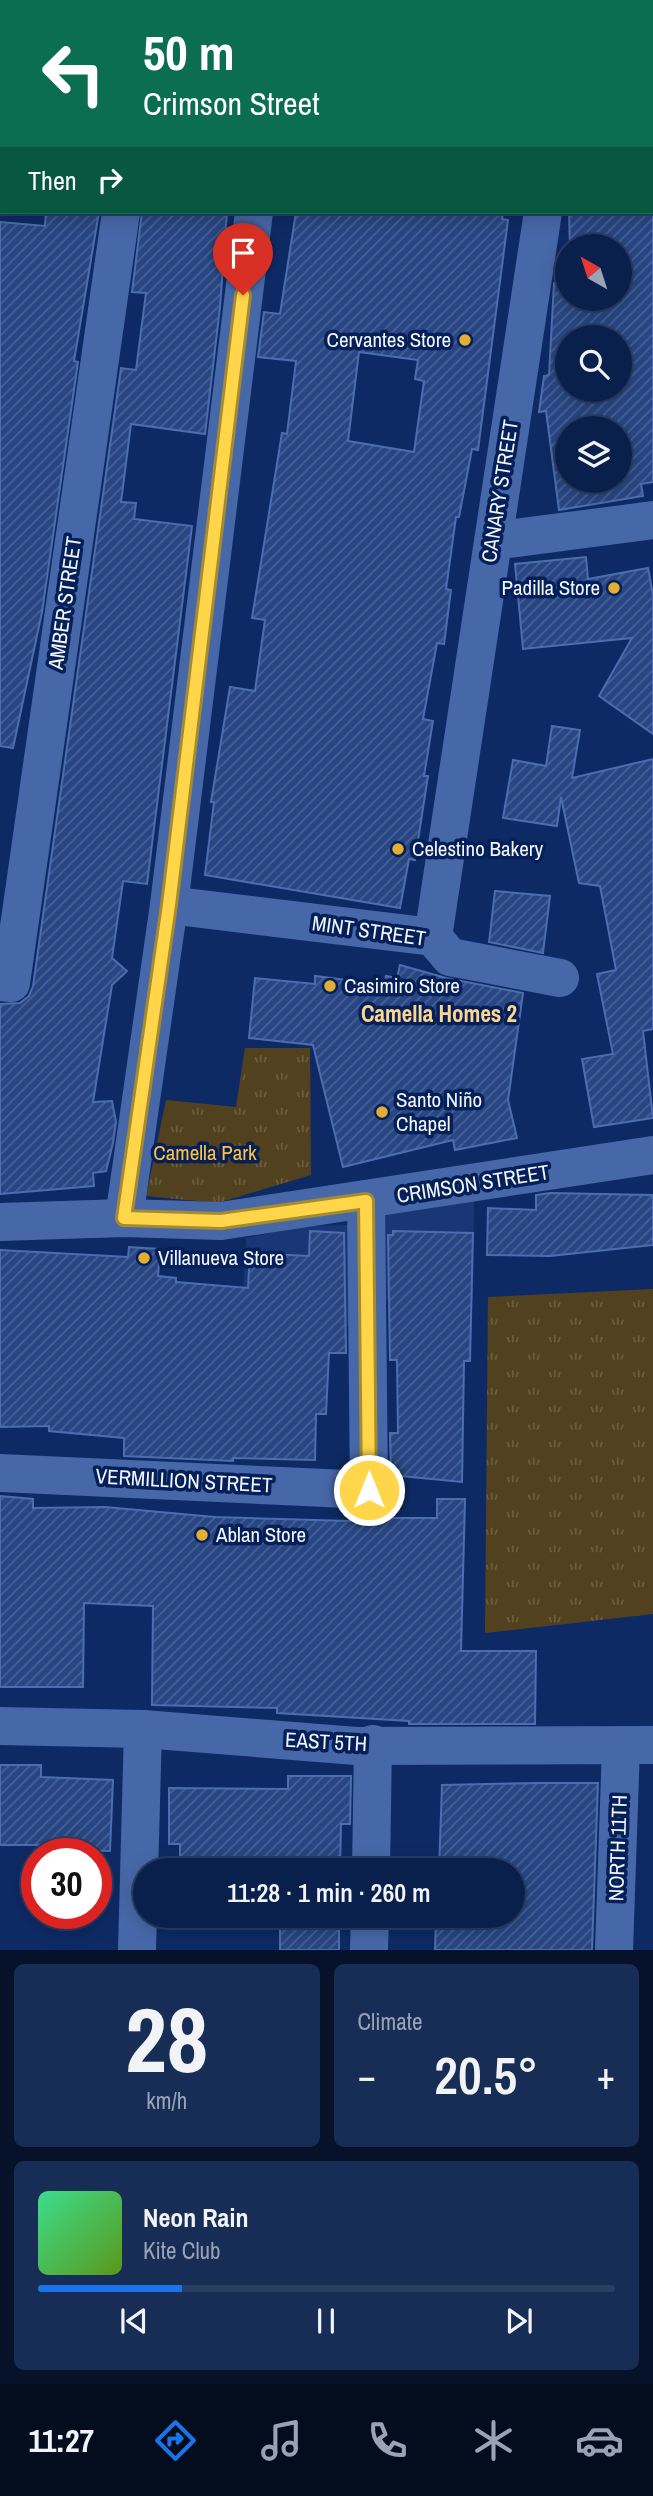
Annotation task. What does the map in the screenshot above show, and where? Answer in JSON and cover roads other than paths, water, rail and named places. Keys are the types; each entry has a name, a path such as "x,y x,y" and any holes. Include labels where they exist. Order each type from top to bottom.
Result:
{"street":[{"name":"AMBER STREET","path":"0,982 11,983 121,214"},
{"path":"124,1218 169,905 254,214"},
{"name":"CANARY STREET","path":"433,937 543,214"},
{"path":"493,541 653,520"},
{"name":"MINT STREET","path":"169,905 433,937 450,957 560,978"},
{"name":"CRIMSON STREET","path":"0,1222 124,1218 221,1221 366,1201 653,1155"},
{"name":"VERMILLION STREET","path":"0,1473 369,1490 366,1201"},
{"name":"EAST 5TH","path":"0,1727 142,1729 373,1744 637,1746"},
{"path":"137,1950 142,1729"},
{"path":"371,1858 373,1744"},
{"name":"NORTH 11TH","path":"614,1950 637,1746"},
{"path":"369,1950 370,1928"}],"place":[{"name":"Cervantes Store","path":"465,340"},
{"name":"Padilla Store","path":"614,588"},
{"name":"Celestino Bakery","path":"398,849"},
{"name":"Casimiro Store","path":"330,986"},
{"name":"Santo Niño Chapel","path":"382,1112"},
{"name":"Villanueva Store","path":"144,1258"},
{"name":"Ablan Store","path":"202,1535"}],"district":[{"name":"Camella Homes 2","path":"439,1014"}],"park label":[{"name":"Camella Park","path":"205,1153"}]}
